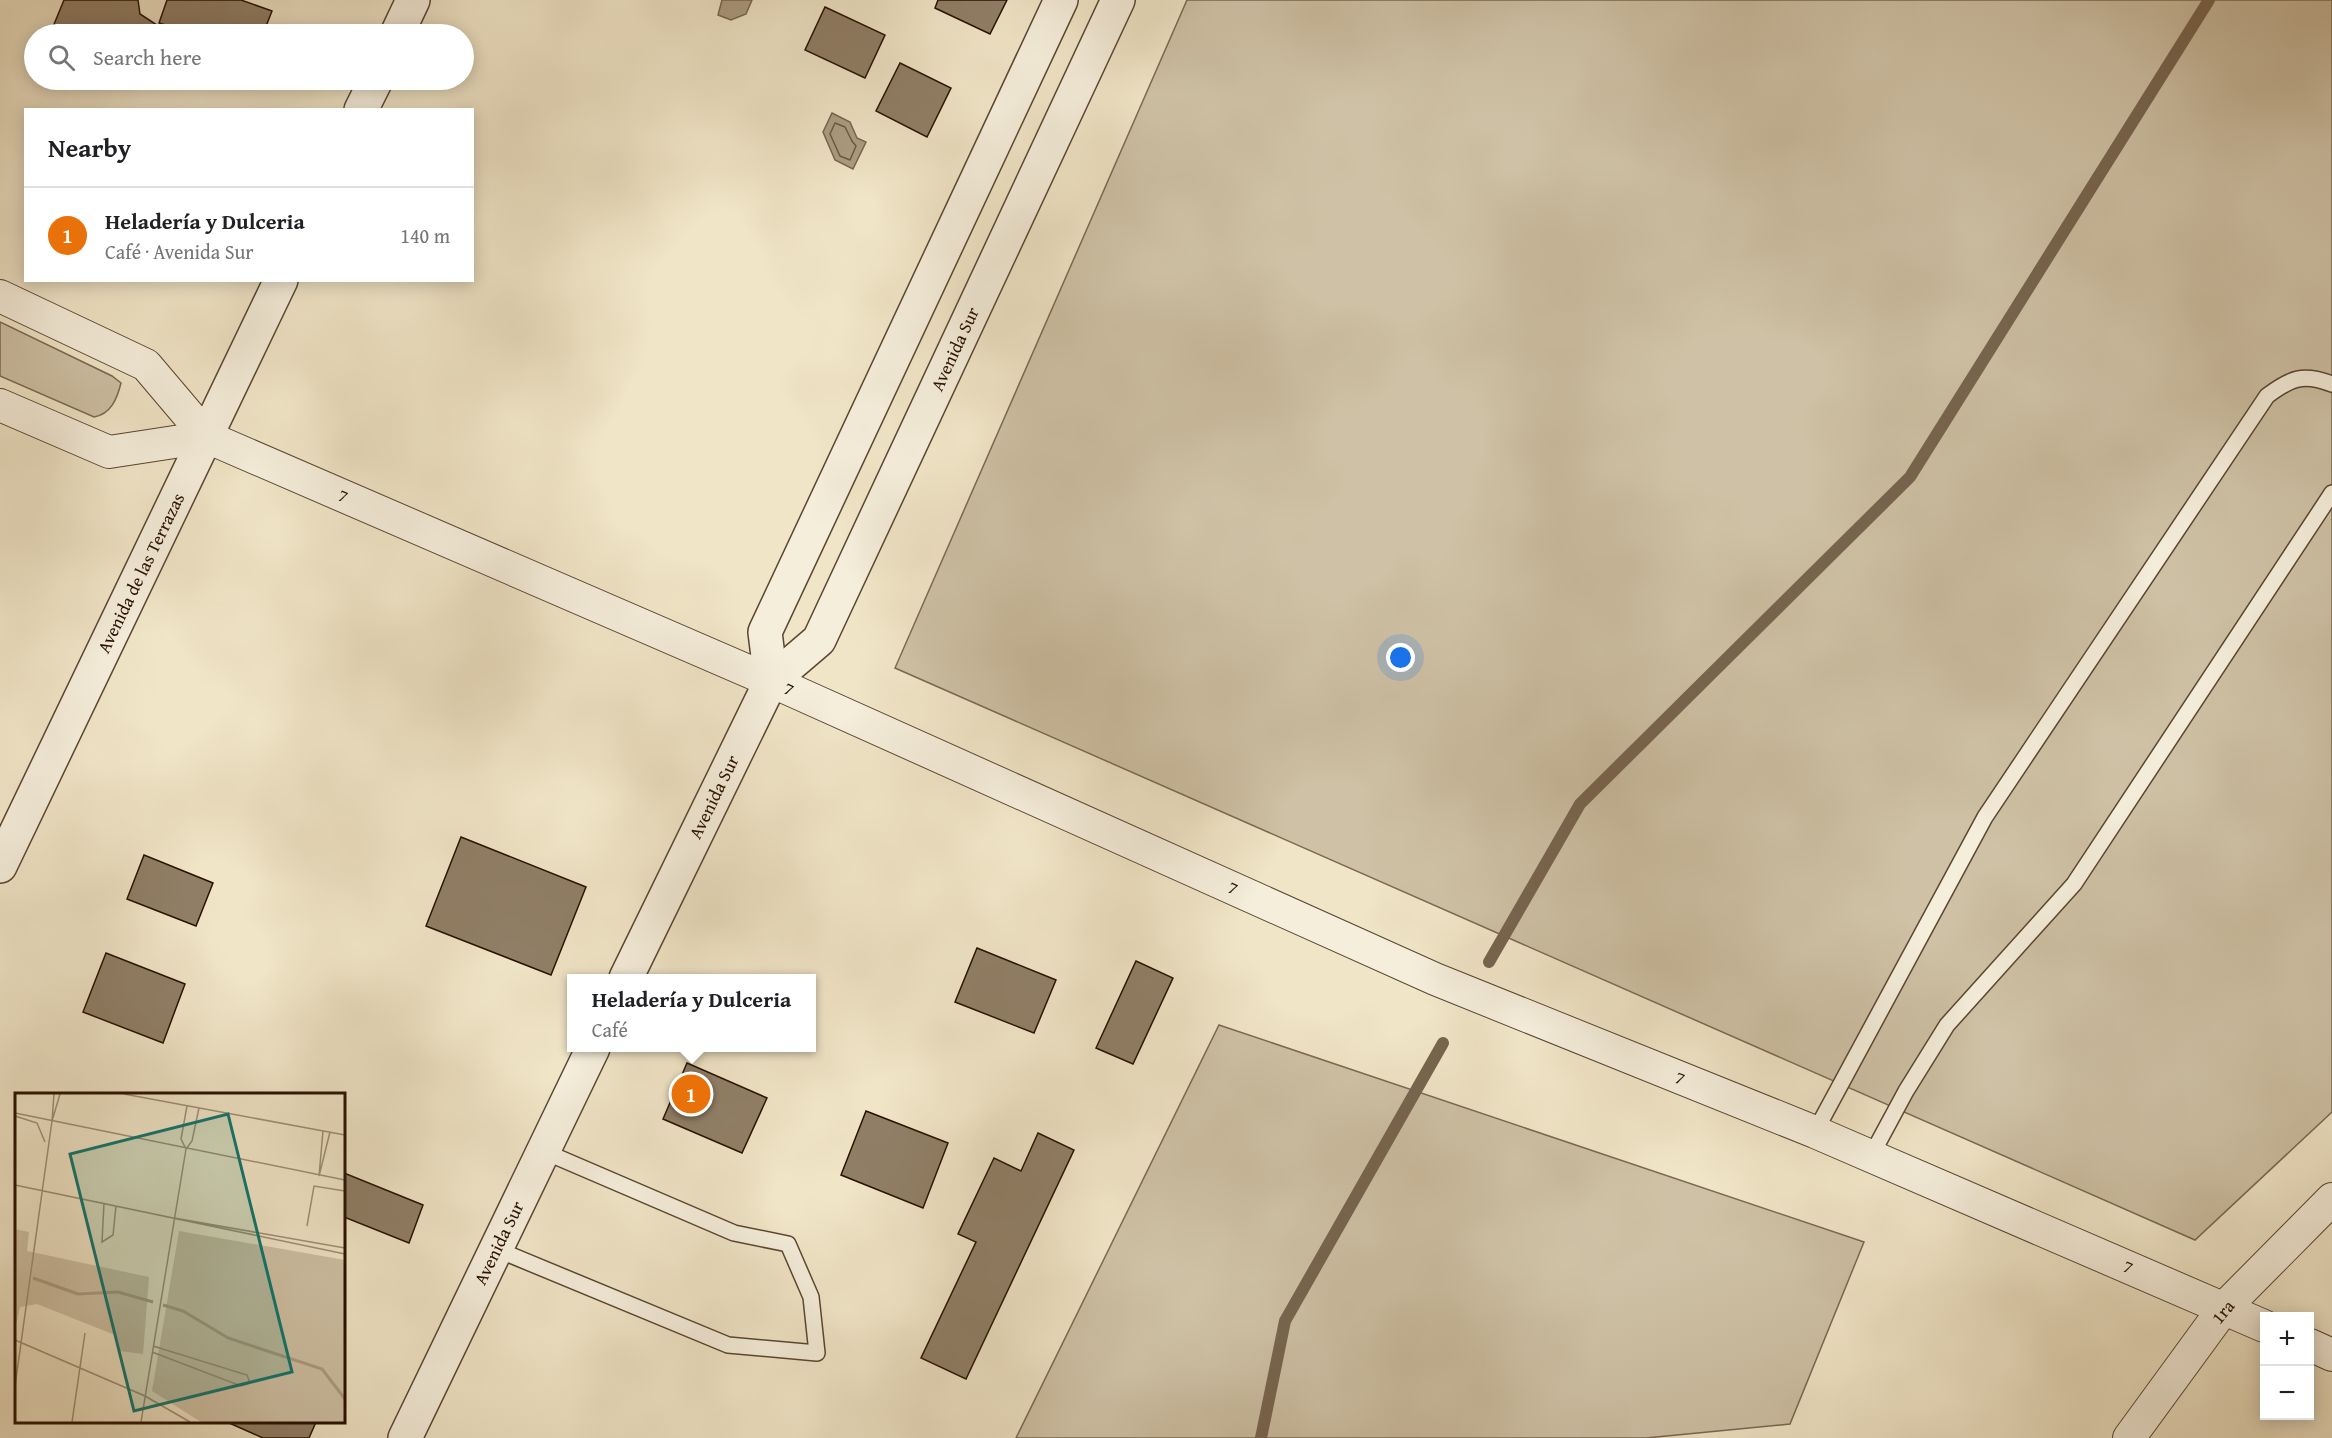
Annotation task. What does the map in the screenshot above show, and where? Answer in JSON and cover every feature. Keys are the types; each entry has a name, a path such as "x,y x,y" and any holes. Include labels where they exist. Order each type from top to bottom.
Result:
{"street":[{"path":"402,24 413,0"},
{"path":"771,681 765,632 1061,0"},
{"name":"Avenida Sur","path":"628,974 771,681 819,640 1118,0"},
{"path":"363,108 371,90"},
{"name":"Avenida de las Terrazas","path":"0,866 280,282"},
{"name":"7","path":"0,296 146,365 207,437 771,681 1435,979 1815,1132 2260,1324"},
{"path":"0,405 109,452 207,437"},
{"name":"Avenida Sur","path":"405,1438 591,1052"},
{"name":"1ra","path":"2129,1438 2224,1308 2332,1199"},
{"path":"2314,1347 2332,1355"}],"lane":[{"path":"1815,1132 1985,817 2267,396 2286,382 2313,377 2332,384"},
{"path":"1871,1156 1906,1090 1947,1025 2074,884 2332,493"},
{"path":"496,1249 728,1345 817,1353 811,1297 788,1244 734,1233 543,1151"}],"shaded area":[{"path":"1187,0 2332,0 2332,1112 2195,1240 895,668"},
{"path":"0,322 112,376 121,383 109,409 94,417 0,376"},
{"path":"1219,1025 1864,1242 1790,1424 1646,1438 1016,1438"}],"water":[{"path":"722,0 752,0 746,14 731,20 718,15"},
{"path":"832,113 850,122 857,138 866,142 853,169 835,160 823,132"}],"building":[{"path":"64,0 138,0 140,14 155,24 54,24"},
{"path":"167,0 241,0 272,11 267,24 159,23"},
{"path":"938,0 1007,0 990,34 935,8"},
{"path":"825,7 885,35 865,78 805,50"},
{"path":"900,63 951,88 927,137 876,111"},
{"path":"461,837 586,887 551,975 426,926"},
{"path":"144,855 213,883 196,926 127,899"},
{"path":"977,948 1056,980 1034,1033 955,1002"},
{"path":"106,953 185,984 163,1043 83,1012"},
{"path":"1136,961 1173,978 1133,1064 1096,1048"},
{"path":"687,1063 767,1098 742,1153 663,1119"},
{"path":"866,1111 948,1143 923,1208 841,1175"},
{"path":"1038,1133 1074,1150 966,1379 921,1358 976,1242 958,1234 994,1158 1021,1171"},
{"path":"345,1173 423,1205 409,1243 345,1217"},
{"path":"229,1423 316,1423 309,1438 263,1438"}],"waterway":[{"path":"1489,962 1580,804 1910,477 2209,0"},
{"path":"1261,1438 1285,1321 1443,1043"}],"place":[{"name":"Heladería y Dulceria","path":"691,1094"}]}
